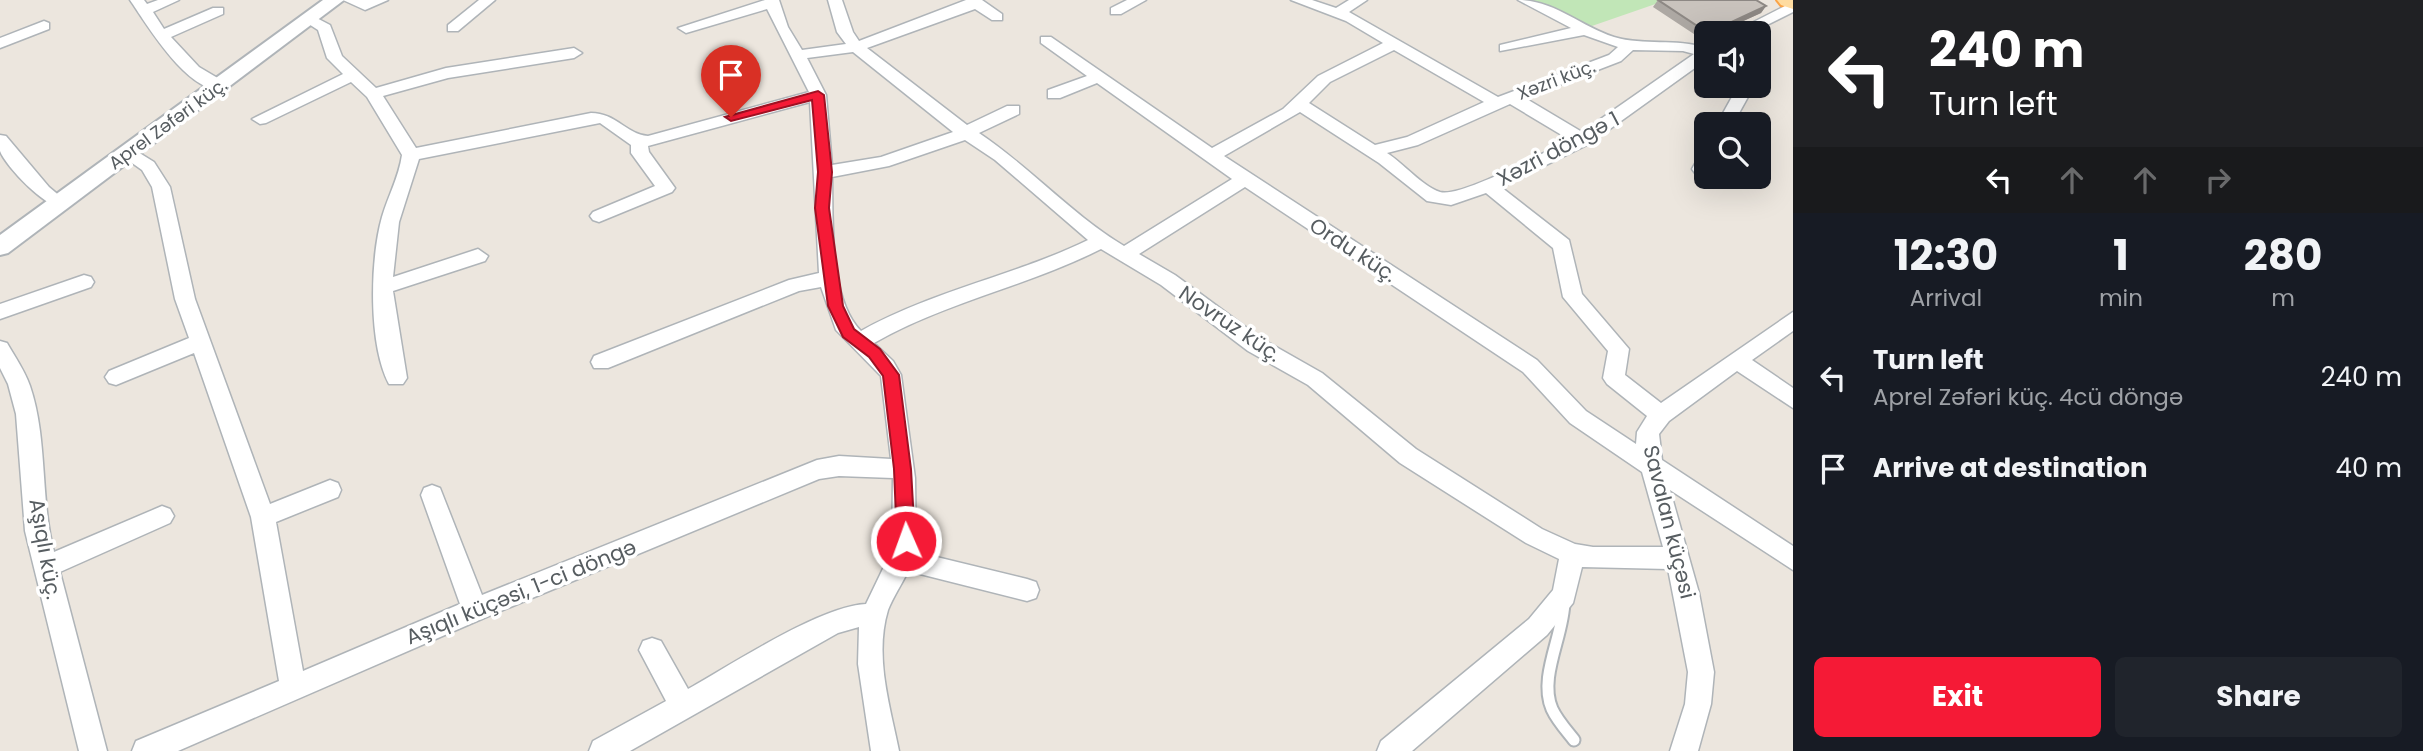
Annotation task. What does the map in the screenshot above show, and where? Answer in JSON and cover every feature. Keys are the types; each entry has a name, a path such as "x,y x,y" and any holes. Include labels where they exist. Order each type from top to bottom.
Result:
{"street":[{"path":"172,0 141,5 160,36 195,74 220,86"},
{"name":"Aprel Zəfəri küç.","path":"0,247 335,0"},
{"path":"350,0 365,6 381,0"},
{"path":"453,28 488,0"},
{"name":"Novruz küç.","path":"835,0 845,32 856,47 934,111 968,132 1102,241 1168,280 1255,345 1315,379 1419,464 1534,536 1572,554 1592,558 1677,558"},
{"path":"1116,11 1139,0"},
{"name":"Xəzri küç.","path":"1298,0 1339,12 1504,100 1615,58 1624,52 1627,45"},
{"path":"1339,12 1360,0"},
{"path":"1525,0 1585,30 1627,45 1684,46 1694,49"},
{"path":"686,28 772,1 784,34 818,95 825,172 822,208 839,318 848,333 883,361 891,375 903,469 906,541 902,559 874,615 872,672 885,751"},
{"path":"797,55 856,47 975,1 997,17"},
{"path":"1761,21 1792,3"},
{"path":"160,36 218,11"},
{"path":"309,19 325,28 335,58 373,94 411,155 389,223 381,288 383,324 396,378"},
{"path":"0,43 44,26"},
{"path":"1505,48 1585,30"},
{"name":"Ordu küç.","path":"1046,40 1210,156 1530,366 1578,417 1793,559"},
{"path":"1210,156 1273,124 1324,79 1395,43"},
{"path":"373,94 446,73 574,53"},
{"name":"Xəzri döngə 1","path":"1661,415 1614,378 1619,349 1573,297 1562,245 1488,187 1583,140 1694,61"},
{"path":"260,119 353,75"},
{"path":"1054,94 1098,77"},
{"path":"411,155 604,117 612,121 628,138 639,141 818,95"},
{"path":"1372,151 1412,141 1504,100 1583,140"},
{"path":"1298,103 1372,151 1433,197 1451,199 1488,187"},
{"path":"825,172 883,162 968,132 1013,110"},
{"path":"0,140 43,191 59,203"},
{"path":"599,216 666,188 640,153 639,141"},
{"path":"127,153 148,166 161,187 174,260 198,343 263,517 293,687"},
{"path":"1125,255 1245,179"},
{"path":"859,342 901,318 1057,263 1102,241"},
{"path":"381,288 478,257"},
{"path":"601,362 796,285 831,278"},
{"path":"0,312 84,282"},
{"name":"Savalan küçəsi","path":"1684,751 1698,704 1701,672 1688,593 1647,447 1648,432 1661,415 1793,320"},
{"path":"116,377 198,343"},
{"name":"Aşıqlı küç.","path":"0,349 19,384 27,414 37,531 93,751"},
{"path":"1736,360 1793,399"},
{"name":"Aşıqlı küçəsi, 1-ci döngə","path":"146,751 475,610 817,470 838,466 903,469"},
{"path":"263,517 330,490"},
{"path":"432,495 475,610"},
{"path":"45,567 162,516"},
{"path":"1391,751 1538,627 1564,595 1572,554"},
{"path":"902,559 1027,590"},
{"path":"603,751 830,624 852,616 874,615"},
{"path":"652,650 683,706"}],"lane":[{"path":"1564,595 1564,627 1548,687 1549,702 1574,740"}],"green space":[{"path":"1532,0 1667,0 1589,27"}],"building":[{"path":"1658,0 1756,0 1766,6 1734,21 1694,21 1694,24"}],"route":[{"path":"731,117 818,95 825,172 822,208 836,306 839,318 848,333 875,353 891,375 903,469 906,541"}]}
